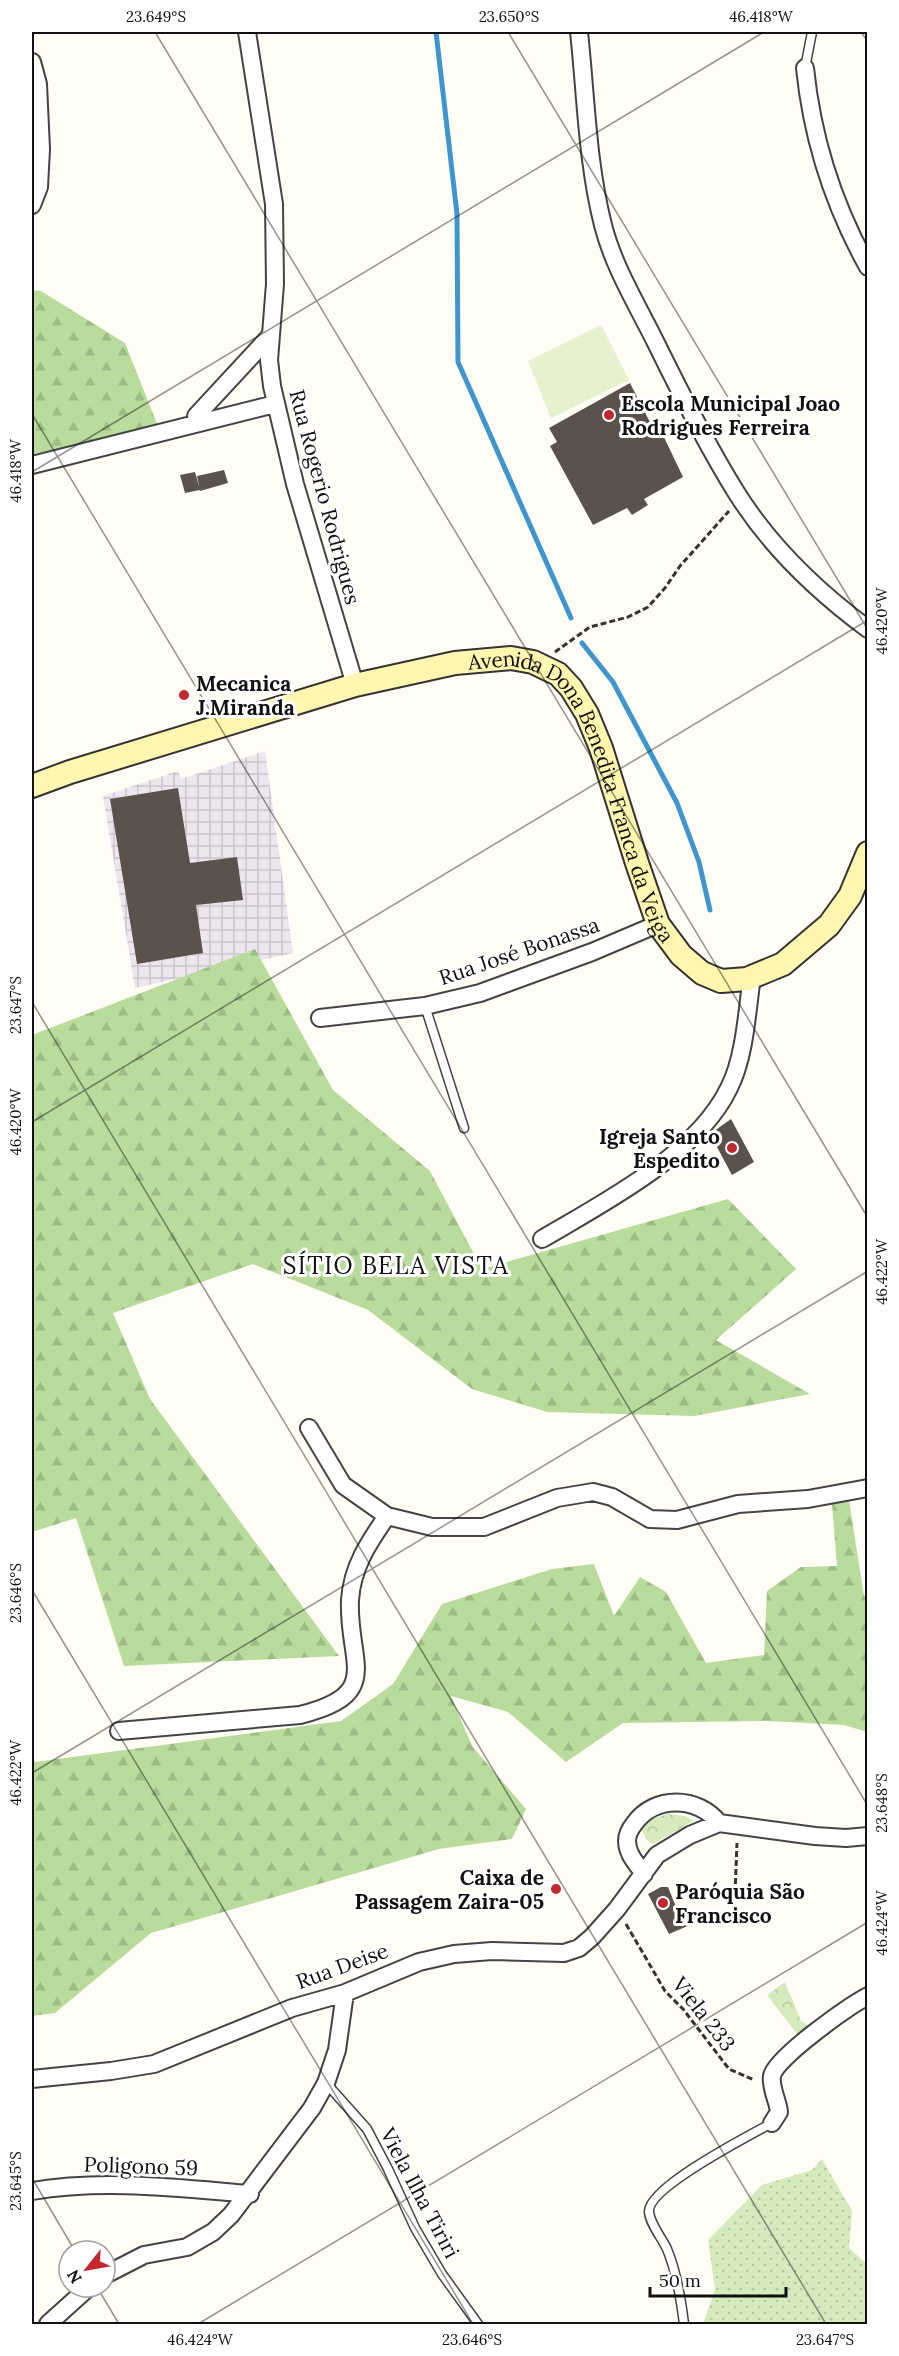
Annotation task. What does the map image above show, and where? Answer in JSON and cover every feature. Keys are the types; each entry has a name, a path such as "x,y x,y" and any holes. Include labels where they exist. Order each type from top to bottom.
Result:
{"main road":[{"name":"Avenida Dona Benedita Franca da Veiga","path":"32,786 70,772 355,685 455,663 511,658 534,662 558,674 571,688 587,714 601,748 658,924 681,955 702,973 721,981 752,976 783,964 829,925 850,896 867,853"}],"street":[{"name":"Rua Rogerio Rodrigues","path":"247,32 273,204 275,284 269,360 275,404 295,484 355,685"},
{"path":"579,32 594,181 603,227 621,275 692,415 741,498 762,527 811,582 867,629"},
{"path":"32,62 39,84 41,149 39,187 32,205"},
{"path":"805,68 813,125 827,172 867,267"},
{"path":"196,416 271,336"},
{"path":"32,465 275,404"},
{"name":"Rua José Bonassa","path":"320,1018 425,1006 480,993 592,952 658,924"},
{"path":"542,1239 614,1197 672,1156 716,1111 730,1088 738,1065 752,976"},
{"path":"309,1428 343,1485 387,1516 432,1527 484,1527 557,1498 593,1492 612,1497 650,1519 677,1520 738,1504 808,1499 867,1488"},
{"path":"119,1731 300,1715 325,1709 342,1699 351,1690 357,1671 350,1600 354,1572 365,1548 387,1516"},
{"path":"644,1874 629,1852 627,1840 630,1829 639,1817 652,1807 666,1803 693,1804 713,1816 719,1823"},
{"name":"Rua Deise","path":"32,2079 154,2064 292,2008 345,1993 419,1962 454,1954 492,1951 564,1953 579,1948 617,1909 657,1855 690,1835 719,1823 815,1836 846,1838 867,1836"},
{"path":"117,2269 144,2255 187,2247 213,2232 250,2194 312,2108 326,2083 337,2050 345,1993"},
{"path":"772,2123 779,2112 772,2082 774,2070 801,2043 867,1996"},
{"name":"Poligono 59","path":"32,2192 60,2186 105,2184 149,2185 250,2194"},
{"path":"48,2325 76,2299"}],"lane":[{"path":"805,68 812,32"},
{"path":"425,1006 464,1128"},
{"name":"Viela Ilha Tiriri","path":"326,2083 366,2129 388,2169 415,2228 442,2274 478,2325"},
{"path":"684,2325 676,2273 667,2248 649,2213 650,2203 660,2191 687,2173 772,2123"}],"path":[{"path":"540,665 590,627 628,617 648,607 680,566 741,498"},
{"path":"734,1920 737,1825"},
{"name":"Viela 233","path":"617,1909 665,1991 683,2009 729,2069 762,2083"}],"shaded area":[{"path":"265,751 293,953 135,988 103,796 178,771 181,779"}],"green space":[{"path":"32,290 41,291 125,343 159,429 32,454"},
{"path":"601,325 629,380 551,418 528,361"},
{"path":"255,949 333,1090 430,1171 482,1269 728,1199 796,1269 716,1340 810,1394 694,1416 547,1412 472,1389 368,1310 253,1264 113,1313 150,1399 339,1656 124,1666 76,1518 32,1532 32,1035"},
{"path":"849,1500 864,1596 867,1595 867,1732 844,1725 768,1721 623,1723 566,1762 508,1712 451,1696 472,1746 526,1809 512,1839 439,1849 151,1933 55,2013 32,2016 32,1756 35,1762 341,1721 393,1684 442,1604 552,1569 594,1564 614,1616 640,1577 666,1592 706,1663 764,1655 767,1591 801,1567 837,1566 832,1504"},
{"path":"668,1814 685,1816 694,1821 653,1844 646,1839 642,1830 645,1821"},
{"path":"785,1982 801,2021 813,2028 804,2043 767,1995"},
{"path":"822,2159 852,2211 849,2248 867,2264 867,2324 703,2324 715,2289 708,2240 762,2185 812,2170"}],"building":[{"path":"630,383 657,436 662,433 683,477 644,499 648,505 632,515 627,508 593,525 550,446 557,442 549,428"},
{"path":"224,470 228,483 200,491 197,476"},
{"path":"195,472 200,490 185,493 180,475"},
{"path":"178,788 190,863 237,857 243,900 196,905 203,953 137,964 110,799"},
{"name":"Igreja Santo Espedito","path":"731,1119 754,1162 732,1175 710,1134"},
{"name":"Paróquia São Francisco","path":"661,1887 668,1887 679,1914 686,1911 690,1925 669,1934 648,1894"}],"waterway":[{"path":"436,32 457,214 458,362 571,618"},
{"path":"582,643 613,682 677,803 699,862 710,910"}],"place":[{"name":"Escola Municipal Joao Rodrigues Ferreira","path":"609,415"},
{"name":"Mecanica J.Miranda","path":"184,695"},
{"name":"Igreja Santo Espedito","path":"732,1148"},
{"name":"Caixa de Passagem Zaira-05","path":"556,1889"},
{"name":"Paróquia São Francisco","path":"663,1903"}],"district":[{"name":"SÍTIO BELA VISTA","path":"396,1265"}]}
